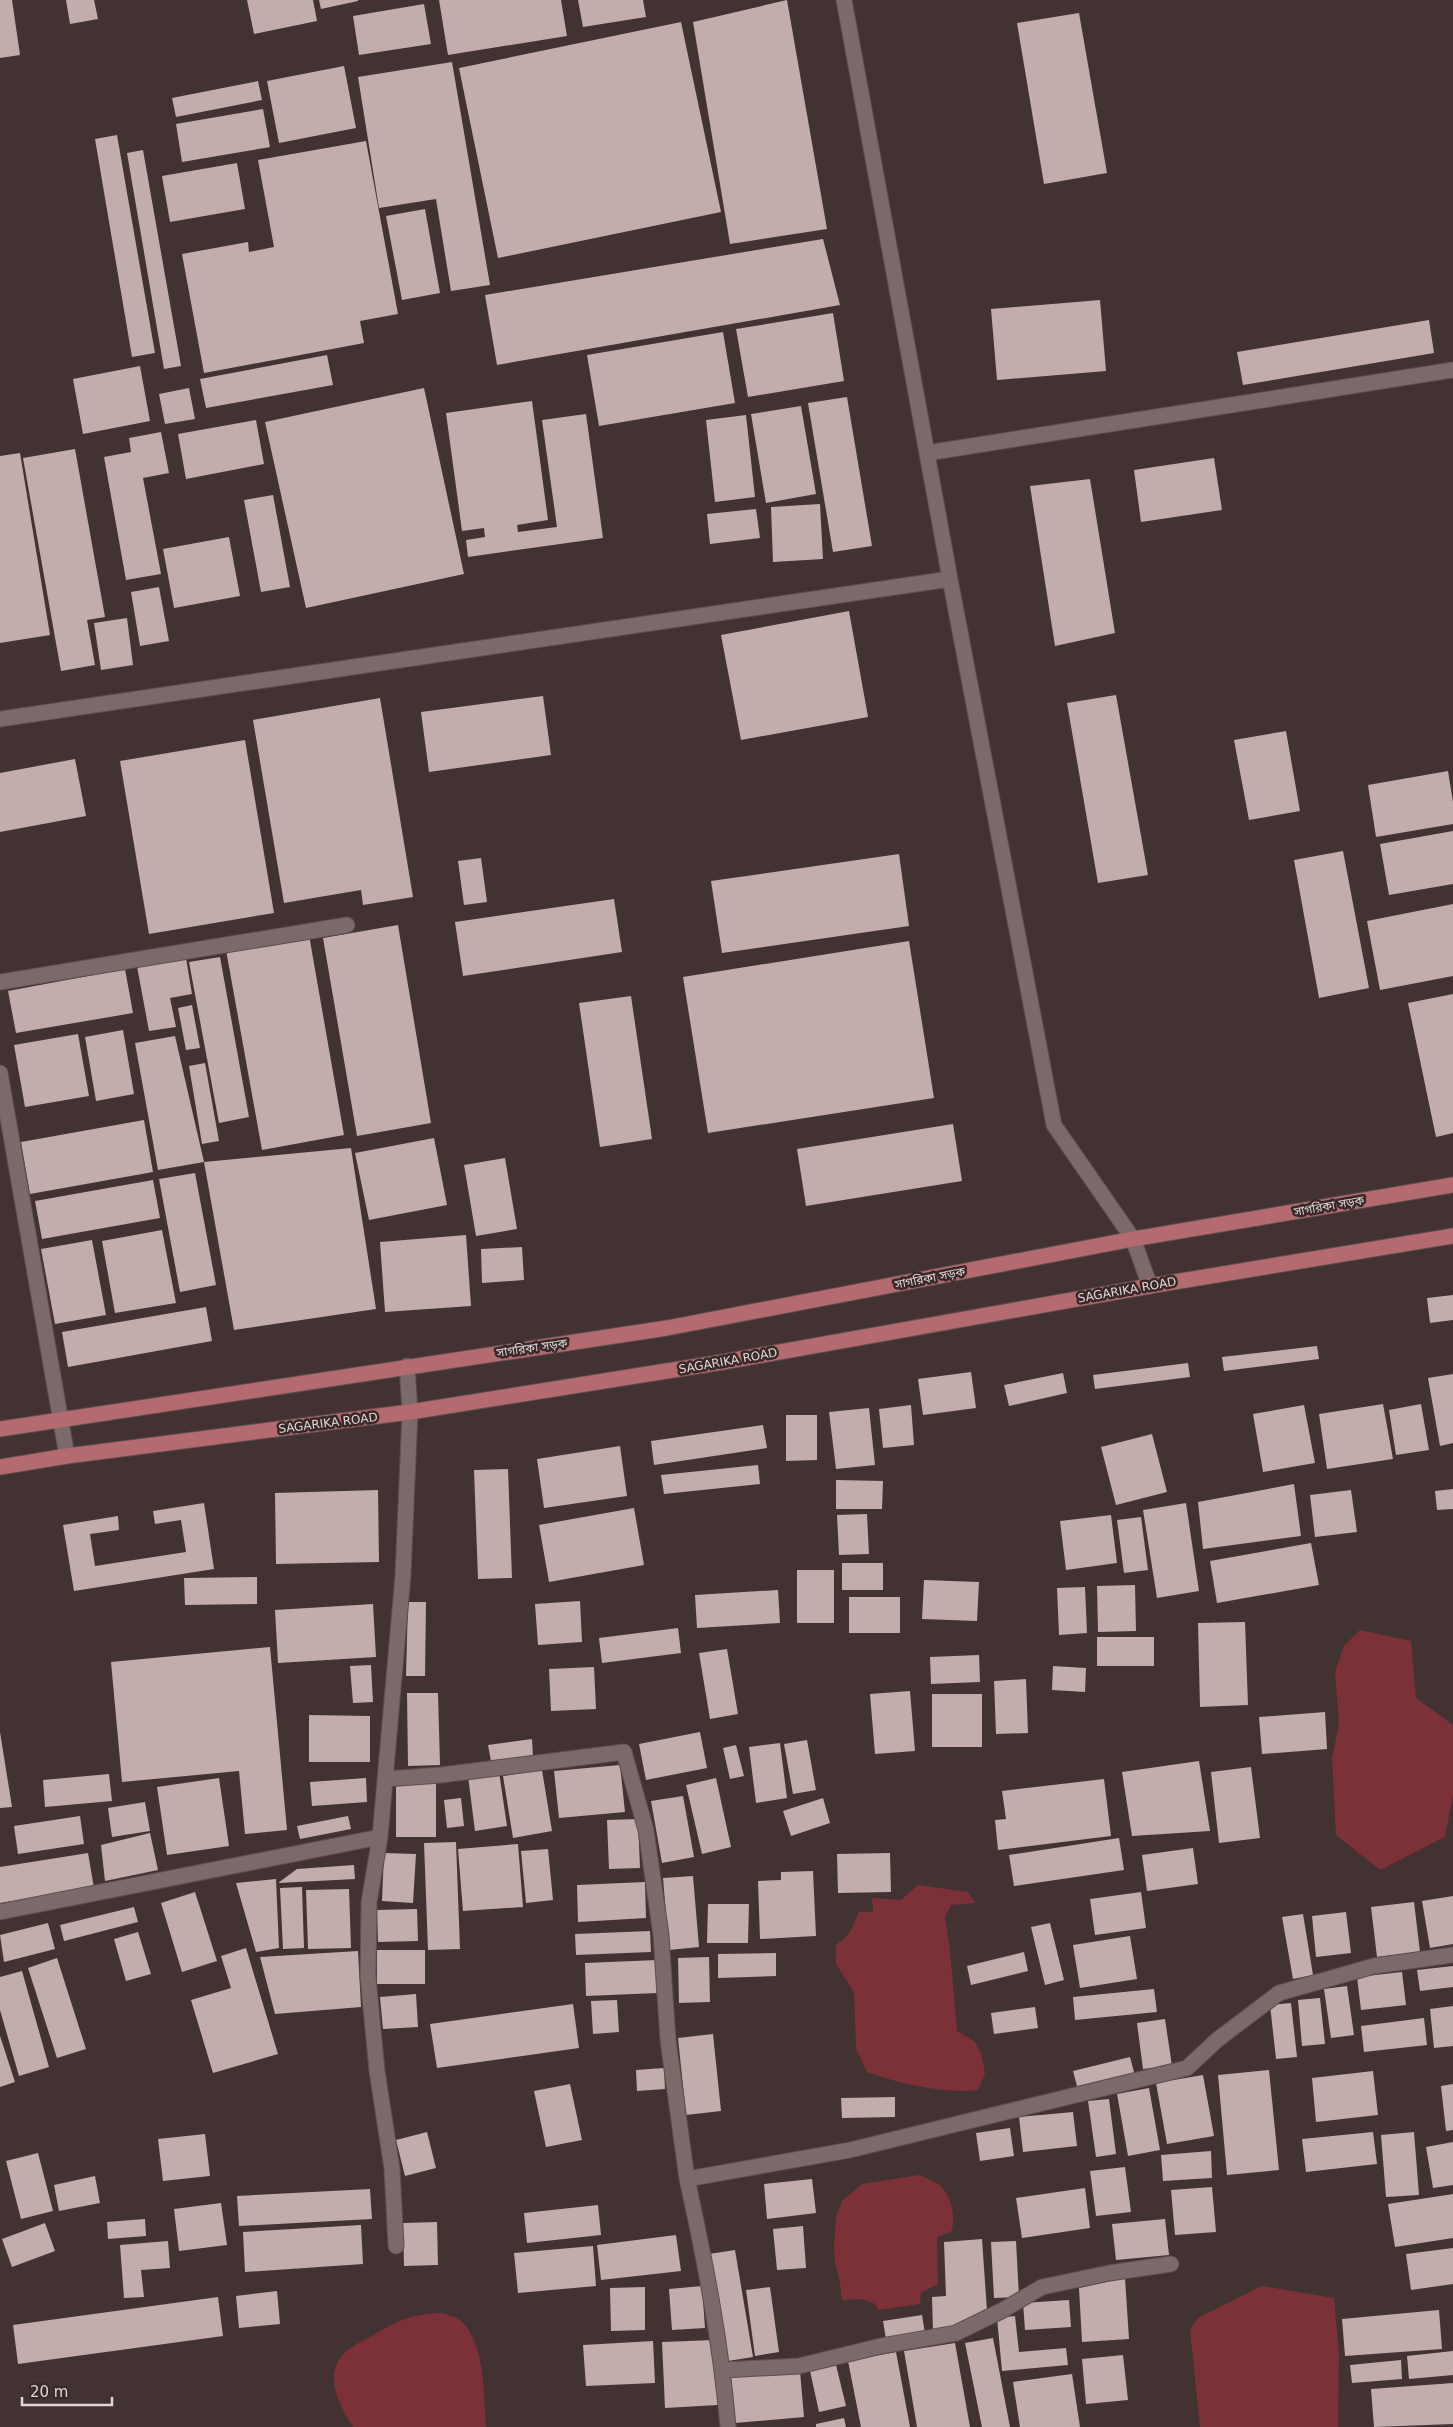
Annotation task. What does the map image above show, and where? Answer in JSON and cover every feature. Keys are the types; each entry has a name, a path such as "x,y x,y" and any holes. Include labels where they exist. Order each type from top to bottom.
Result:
{"main road":[{"name":"সাগরিকা সড়ক","path":"407,1366 667,1328 1133,1239 1453,1185"},
{"name":"SAGARIKA ROAD","path":"0,1467 67,1456 410,1412 723,1362 1150,1286 1453,1236"},
{"path":"0,1429 407,1366"}],"street":[{"path":"844,0 950,579 1054,1125 1133,1239 1150,1286"},
{"path":"927,453 1453,370"},
{"path":"0,719 950,579"},
{"path":"0,982 347,925"},
{"path":"0,1073 67,1456"},
{"path":"396,2246 392,2169 377,2071 368,1977 369,1902 380,1837 403,1575 410,1412 407,1366"},
{"path":"386,1779 441,1776 624,1752 646,1830 661,1935 668,2040 687,2179 708,2277 723,2370 728,2427"},
{"path":"0,1912 380,1837"},
{"path":"687,2179 850,2150 1187,2068 1217,2040 1279,1993 1374,1966 1453,1955"},
{"path":"723,2370 799,2366 882,2346 956,2333 1003,2310 1042,2287 1109,2273 1171,2264"}],"shaded area":[{"path":"1360,1630 1411,1641 1416,1698 1453,1725 1453,1795 1445,1837 1380,1870 1336,1835 1332,1759 1339,1723 1335,1672 1344,1646"},
{"path":"918,1885 968,1892 975,1903 951,1905 945,1917 950,1950 957,2031 975,2042 982,2056 985,2074 978,2090 951,2091 922,2087 867,2072 856,2048 854,1992 836,1964 836,1945 849,1934 859,1912 873,1912 872,1898 901,1900"},
{"path":"919,2175 943,2188 952,2206 953,2226 951,2232 937,2237 938,2284 921,2293 920,2304 878,2310 875,2304 863,2299 842,2300 835,2263 834,2246 836,2217 842,2201 862,2184"},
{"path":"1262,2286 1334,2298 1339,2354 1338,2427 1200,2427 1190,2330 1198,2318"},
{"path":"441,2313 460,2320 470,2331 475,2343 484,2386 486,2427 353,2427 336,2394 334,2384 334,2375 340,2358 346,2351 397,2322 421,2315"}],"building":[{"path":"0,0 12,0 20,55 0,58"},
{"path":"66,0 94,0 98,19 70,24"},
{"path":"247,0 313,0 317,21 254,34"},
{"path":"319,0 358,0 358,1 321,9"},
{"path":"439,0 561,0 567,36 448,55"},
{"path":"578,0 643,0 646,17 583,27"},
{"path":"787,0 827,229 730,244 693,22"},
{"path":"424,4 431,44 359,55 353,16"},
{"path":"1079,13 1107,173 1044,184 1017,23"},
{"path":"681,22 721,212 498,258 459,68"},
{"path":"452,62 490,285 451,291 436,199 379,208 358,77"},
{"path":"344,66 356,128 279,143 267,81"},
{"path":"258,81 262,100 176,117 172,98"},
{"path":"263,109 270,147 182,162 176,124"},
{"path":"117,135 155,353 132,357 95,139"},
{"path":"366,141 398,314 360,321 364,343 204,373 182,254 248,242 249,252 274,247 258,160"},
{"path":"143,150 181,366 164,369 127,153"},
{"path":"237,163 245,209 170,222 162,176"},
{"path":"425,209 440,293 402,300 386,216"},
{"path":"823,239 840,305 497,365 485,295"},
{"path":"1100,300 1106,371 997,380 991,309"},
{"path":"833,313 844,381 748,397 736,329"},
{"path":"1429,320 1434,353 1243,385 1237,352"},
{"path":"723,332 735,403 599,426 587,355"},
{"path":"327,355 333,385 206,408 200,379"},
{"path":"140,366 150,421 83,434 73,379"},
{"path":"189,388 195,419 165,424 159,394"},
{"path":"424,388 464,574 306,608 265,422"},
{"path":"847,397 872,546 833,552 808,403"},
{"path":"532,401 548,520 517,525 518,532 557,527 542,420 586,414 603,538 468,557 466,540 485,537 484,528 462,531 446,413"},
{"path":"801,406 816,494 766,503 751,414"},
{"path":"746,415 755,497 715,502 706,420"},
{"path":"256,420 264,464 186,479 178,434"},
{"path":"161,432 169,473 143,478 161,574 126,580 104,457 131,452 129,438"},
{"path":"75,449 105,617 87,620 95,665 61,671 23,458"},
{"path":"20,453 50,635 0,643 0,456"},
{"path":"1214,458 1222,510 1141,522 1134,470"},
{"path":"1090,479 1115,633 1055,646 1030,486"},
{"path":"273,495 290,587 261,592 244,500"},
{"path":"820,504 823,559 773,562 771,507"},
{"path":"756,509 760,538 710,544 707,514"},
{"path":"229,537 240,596 174,608 163,549"},
{"path":"159,587 169,641 140,646 131,592"},
{"path":"849,611 868,717 741,740 721,635"},
{"path":"127,618 133,665 101,670 94,623"},
{"path":"1116,695 1148,875 1098,883 1067,703"},
{"path":"543,696 551,755 429,772 421,712"},
{"path":"380,698 413,897 363,905 361,890 284,903 253,720"},
{"path":"1286,731 1300,811 1249,820 1234,740"},
{"path":"245,740 274,913 149,934 120,761"},
{"path":"75,759 86,816 0,832 0,773"},
{"path":"1448,771 1453,802 1453,824 1376,837 1368,785"},
{"path":"1453,831 1453,884 1389,895 1380,844"},
{"path":"1343,851 1369,988 1319,998 1294,860"},
{"path":"899,854 909,926 722,953 711,881"},
{"path":"481,858 487,902 464,905 458,861"},
{"path":"614,899 622,952 463,976 455,922"},
{"path":"1453,904 1453,976 1380,990 1367,921"},
{"path":"398,925 431,1123 357,1136 323,938"},
{"path":"309,935 344,1135 262,1150 226,950"},
{"path":"909,941 934,1098 708,1133 683,977"},
{"path":"185,952 192,994 170,998 176,1027 149,1031 136,961"},
{"path":"220,957 249,1117 219,1123 189,962"},
{"path":"125,969 133,1013 16,1033 8,991"},
{"path":"1453,994 1453,1133 1436,1137 1408,1003"},
{"path":"631,996 652,1139 600,1147 579,1003"},
{"path":"192,1005 200,1048 186,1050 178,1008"},
{"path":"123,1030 134,1094 96,1101 85,1037"},
{"path":"78,1034 89,1096 25,1107 14,1045"},
{"path":"175,1036 204,1162 158,1170 135,1043"},
{"path":"205,1063 219,1141 202,1144 189,1066"},
{"path":"144,1120 153,1172 30,1194 21,1142"},
{"path":"953,1124 962,1181 806,1206 797,1149"},
{"path":"434,1138 447,1205 369,1220 355,1153"},
{"path":"351,1148 376,1309 234,1330 204,1162"},
{"path":"505,1158 517,1229 476,1236 464,1165"},
{"path":"195,1173 216,1285 180,1292 159,1179"},
{"path":"153,1180 160,1218 42,1239 35,1201"},
{"path":"162,1230 176,1303 115,1313 102,1241"},
{"path":"466,1235 471,1306 385,1312 380,1242"},
{"path":"92,1240 106,1315 55,1324 41,1249"},
{"path":"522,1247 524,1280 482,1283 481,1249"},
{"path":"1453,1295 1453,1320 1430,1323 1427,1298"},
{"path":"206,1307 212,1341 68,1367 62,1332"},
{"path":"1317,1346 1319,1359 1224,1371 1222,1357"},
{"path":"1188,1363 1190,1377 1095,1389 1093,1375"},
{"path":"971,1372 976,1408 923,1415 918,1379"},
{"path":"1063,1373 1067,1393 1009,1406 1004,1385"},
{"path":"1453,1374 1453,1443 1440,1446 1428,1378"},
{"path":"1383,1404 1393,1459 1327,1469 1319,1414"},
{"path":"1421,1404 1429,1450 1396,1455 1389,1410"},
{"path":"911,1405 914,1445 883,1448 879,1409"},
{"path":"1304,1405 1315,1463 1263,1472 1253,1414"},
{"path":"869,1408 875,1465 836,1469 829,1412"},
{"path":"786,1415 817,1415 817,1460 786,1461"},
{"path":"763,1425 767,1448 654,1465 651,1441"},
{"path":"1152,1434 1167,1492 1116,1505 1101,1447"},
{"path":"620,1446 627,1496 544,1508 537,1459"},
{"path":"758,1465 760,1484 664,1494 661,1475"},
{"path":"508,1469 512,1578 478,1579 474,1470"},
{"path":"836,1480 883,1481 882,1509 836,1509"},
{"path":"1294,1484 1301,1536 1203,1549 1198,1502"},
{"path":"1453,1489 1453,1509 1437,1510 1435,1491"},
{"path":"378,1490 379,1562 276,1564 275,1493"},
{"path":"1351,1490 1357,1532 1315,1537 1310,1495"},
{"path":"204,1503 214,1569 74,1591 63,1525 118,1516 119,1530 90,1534 95,1566 186,1552 181,1520 155,1524 153,1511"},
{"path":"1186,1503 1199,1591 1157,1598 1143,1510"},
{"path":"634,1508 644,1565 549,1582 539,1525"},
{"path":"867,1514 869,1554 839,1555 837,1515"},
{"path":"1111,1515 1117,1563 1066,1570 1060,1521"},
{"path":"1141,1517 1148,1570 1124,1573 1117,1520"},
{"path":"1311,1543 1319,1585 1217,1603 1210,1561"},
{"path":"842,1563 883,1563 883,1590 842,1590"},
{"path":"797,1570 834,1570 834,1623 797,1623"},
{"path":"257,1577 257,1604 185,1605 184,1578"},
{"path":"924,1580 979,1582 977,1621 922,1619"},
{"path":"1135,1585 1136,1631 1098,1632 1097,1586"},
{"path":"1085,1587 1087,1633 1059,1635 1057,1588"},
{"path":"778,1590 780,1623 697,1628 695,1595"},
{"path":"849,1597 900,1597 900,1633 849,1633"},
{"path":"580,1601 582,1642 538,1645 535,1604"},
{"path":"408,1602 426,1602 425,1676 406,1676"},
{"path":"373,1604 376,1657 278,1663 275,1610"},
{"path":"1245,1622 1248,1705 1200,1707 1198,1623"},
{"path":"678,1628 681,1653 602,1663 599,1638"},
{"path":"1097,1637 1154,1637 1154,1666 1097,1666"},
{"path":"270,1647 287,1830 245,1834 239,1771 122,1782 111,1662"},
{"path":"727,1649 738,1714 710,1719 699,1653"},
{"path":"979,1655 980,1682 931,1684 930,1657"},
{"path":"371,1665 373,1702 353,1703 350,1666"},
{"path":"1053,1666 1086,1668 1085,1692 1052,1690"},
{"path":"594,1667 596,1709 551,1711 549,1669"},
{"path":"1026,1679 1028,1733 996,1734 994,1681"},
{"path":"910,1691 915,1751 875,1754 870,1694"},
{"path":"407,1693 438,1693 440,1765 408,1766"},
{"path":"932,1694 982,1694 982,1747 932,1747"},
{"path":"1325,1712 1327,1749 1262,1754 1259,1717"},
{"path":"309,1715 370,1716 370,1762 309,1762"},
{"path":"0,1732 12,1807 0,1808"},
{"path":"700,1732 707,1768 646,1780 639,1744"},
{"path":"532,1739 533,1756 491,1761 488,1745"},
{"path":"807,1740 816,1790 793,1794 784,1744"},
{"path":"780,1743 787,1798 756,1803 749,1747"},
{"path":"736,1745 744,1776 730,1779 723,1748"},
{"path":"1199,1761 1210,1831 1132,1836 1122,1772"},
{"path":"620,1765 625,1812 559,1818 554,1771"},
{"path":"1251,1767 1260,1838 1219,1843 1211,1772"},
{"path":"542,1770 552,1831 513,1838 503,1776"},
{"path":"499,1772 507,1826 475,1831 468,1776"},
{"path":"109,1774 112,1801 45,1807 43,1780"},
{"path":"219,1778 229,1846 167,1855 157,1787"},
{"path":"366,1778 367,1802 312,1806 310,1782"},
{"path":"716,1778 731,1847 702,1854 686,1785"},
{"path":"1104,1779 1111,1836 998,1850 995,1820 1006,1819 1002,1791"},
{"path":"396,1784 436,1784 436,1837 396,1837"},
{"path":"683,1796 694,1857 662,1863 651,1801"},
{"path":"461,1798 464,1826 447,1828 444,1800"},
{"path":"823,1798 830,1823 791,1836 783,1811"},
{"path":"145,1802 150,1831 112,1837 108,1808"},
{"path":"80,1816 84,1844 18,1854 14,1826"},
{"path":"348,1816 351,1829 300,1839 297,1826"},
{"path":"638,1819 640,1868 609,1869 607,1820"},
{"path":"150,1833 158,1870 105,1881 101,1845"},
{"path":"1119,1838 1124,1870 1014,1886 1009,1855"},
{"path":"456,1842 460,1949 428,1950 424,1843"},
{"path":"518,1844 523,1907 463,1911 458,1849"},
{"path":"1193,1848 1198,1884 1147,1891 1142,1855"},
{"path":"548,1849 553,1900 526,1903 521,1851"},
{"path":"88,1853 94,1888 0,1903 0,1867"},
{"path":"384,1853 416,1854 413,1903 382,1901"},
{"path":"890,1853 891,1892 838,1893 837,1854"},
{"path":"354,1865 355,1879 278,1883 297,1869"},
{"path":"813,1871 816,1936 760,1939 758,1881 781,1880 781,1872"},
{"path":"693,1876 699,1947 669,1950 663,1878"},
{"path":"276,1879 279,1948 256,1952 236,1883"},
{"path":"645,1882 646,1918 578,1922 577,1885"},
{"path":"302,1887 304,1948 283,1949 280,1888"},
{"path":"349,1889 351,1948 308,1949 306,1890"},
{"path":"195,1892 217,1961 182,1972 161,1903"},
{"path":"1141,1892 1146,1928 1095,1935 1090,1899"},
{"path":"1453,1896 1453,1944 1430,1948 1422,1901"},
{"path":"1414,1902 1420,1952 1377,1957 1371,1907"},
{"path":"708,1904 749,1904 748,1943 707,1943"},
{"path":"134,1907 138,1922 64,1941 60,1925"},
{"path":"417,1909 418,1941 378,1942 377,1910"},
{"path":"1346,1912 1351,1953 1316,1957 1312,1916"},
{"path":"1303,1914 1313,1975 1293,1979 1282,1917"},
{"path":"48,1923 55,1949 4,1962 0,1935"},
{"path":"1050,1923 1064,1980 1045,1985 1031,1927"},
{"path":"650,1931 651,1952 576,1955 575,1934"},
{"path":"138,1932 151,1974 126,1981 114,1939"},
{"path":"1130,1936 1137,1979 1080,1988 1073,1945"},
{"path":"246,1948 278,2054 213,2073 191,2000 231,1988 221,1956"},
{"path":"377,1950 425,1950 425,1984 377,1984"},
{"path":"358,1951 361,2007 275,2014 260,1957"},
{"path":"1024,1952 1028,1971 971,1985 967,1966"},
{"path":"776,1953 776,1976 718,1978 718,1954"},
{"path":"709,1957 710,2002 679,2003 678,1958"},
{"path":"57,1958 86,2049 57,2058 28,1968"},
{"path":"657,1960 658,1993 586,1996 585,1963"},
{"path":"1453,1966 1453,1987 1420,1991 1417,1970"},
{"path":"22,1971 49,2067 19,2076 0,2010 0,1977"},
{"path":"1402,1972 1406,2005 1361,2010 1357,1977"},
{"path":"1347,1986 1354,2035 1331,2038 1324,1989"},
{"path":"1154,1989 1157,2012 1075,2020 1073,1997"},
{"path":"416,1994 418,2027 383,2029 380,1997"},
{"path":"1320,1998 1325,2044 1302,2046 1298,2000"},
{"path":"617,2000 619,2032 593,2034 591,2001"},
{"path":"1291,2003 1297,2057 1276,2059 1270,2005"},
{"path":"573,2004 579,2048 437,2068 430,2024"},
{"path":"1453,2006 1453,2046 1434,2048 1430,2009"},
{"path":"1035,2007 1038,2028 994,2034 991,2013"},
{"path":"1424,2018 1427,2045 1364,2052 1361,2026"},
{"path":"1165,2019 1172,2066 1143,2069 1137,2023"},
{"path":"713,2034 721,2111 686,2115 678,2038"},
{"path":"0,2036 15,2082 0,2087"},
{"path":"1130,2057 1135,2076 1078,2090 1073,2071"},
{"path":"664,2068 665,2089 637,2091 636,2070"},
{"path":"1269,2070 1279,2170 1227,2175 1218,2075"},
{"path":"1373,2071 1378,2115 1316,2122 1312,2078"},
{"path":"1203,2075 1214,2136 1167,2144 1156,2083"},
{"path":"570,2084 582,2140 546,2147 534,2091"},
{"path":"1453,2084 1453,2130 1446,2131 1441,2086"},
{"path":"1149,2088 1160,2150 1128,2156 1117,2094"},
{"path":"895,2097 895,2117 842,2118 841,2098"},
{"path":"1109,2099 1116,2154 1096,2157 1088,2101"},
{"path":"1073,2112 1077,2146 1023,2152 1019,2117"},
{"path":"1010,2128 1014,2156 980,2161 976,2133"},
{"path":"427,2132 436,2168 405,2176 396,2140"},
{"path":"1373,2132 1377,2164 1306,2172 1302,2139"},
{"path":"1414,2132 1419,2195 1386,2197 1381,2135"},
{"path":"205,2134 210,2176 163,2181 158,2139"},
{"path":"1453,2142 1453,2185 1433,2188 1426,2147"},
{"path":"1211,2151 1212,2178 1163,2181 1161,2155"},
{"path":"38,2153 53,2211 21,2219 6,2161"},
{"path":"1125,2167 1131,2212 1096,2216 1090,2171"},
{"path":"95,2176 100,2203 59,2211 54,2185"},
{"path":"812,2179 816,2213 767,2219 764,2184"},
{"path":"1212,2187 1216,2232 1175,2235 1171,2190"},
{"path":"1085,2188 1090,2228 1022,2238 1016,2198"},
{"path":"370,2189 372,2219 239,2226 237,2196"},
{"path":"1453,2194 1453,2238 1395,2247 1388,2204"},
{"path":"221,2203 227,2245 179,2251 174,2209"},
{"path":"598,2205 601,2235 527,2243 524,2213"},
{"path":"145,2219 146,2236 108,2239 107,2222"},
{"path":"1165,2219 1169,2255 1116,2260 1112,2224"},
{"path":"437,2222 438,2265 404,2266 403,2223"},
{"path":"45,2223 55,2251 12,2267 2,2239"},
{"path":"361,2225 363,2264 245,2272 243,2232"},
{"path":"803,2226 806,2268 777,2270 773,2229"},
{"path":"676,2235 681,2271 601,2280 597,2245"},
{"path":"982,2239 987,2311 966,2322 933,2332 932,2297 946,2296 944,2242"},
{"path":"168,2241 170,2268 141,2270 144,2297 124,2298 120,2245"},
{"path":"1016,2241 1019,2297 994,2298 991,2242"},
{"path":"593,2246 596,2286 518,2293 514,2253"},
{"path":"1453,2248 1453,2284 1411,2290 1406,2254"},
{"path":"735,2250 753,2357 728,2361 709,2254"},
{"path":"1125,2278 1129,2339 1082,2342 1079,2288"},
{"path":"702,2286 705,2328 672,2330 669,2289"},
{"path":"645,2287 645,2330 611,2331 610,2288"},
{"path":"770,2287 779,2352 755,2356 746,2290"},
{"path":"277,2291 280,2324 239,2328 236,2296"},
{"path":"218,2297 223,2336 18,2364 13,2325"},
{"path":"1069,2300 1071,2327 1025,2330 1023,2303"},
{"path":"1439,2310 1442,2349 1345,2356 1342,2319"},
{"path":"922,2315 925,2334 886,2339 883,2321"},
{"path":"1015,2316 1019,2352 1066,2348 1068,2365 1002,2371 997,2318"},
{"path":"993,2338 1010,2427 982,2427 965,2343"},
{"path":"714,2340 718,2405 665,2408 662,2342"},
{"path":"653,2341 655,2383 586,2386 583,2345"},
{"path":"955,2343 970,2427 917,2427 904,2351"},
{"path":"1453,2351 1453,2375 1409,2379 1407,2356"},
{"path":"896,2352 910,2427 861,2427 848,2361"},
{"path":"1123,2355 1128,2400 1086,2404 1082,2359"},
{"path":"1401,2360 1402,2379 1352,2383 1350,2365"},
{"path":"836,2365 846,2406 819,2412 810,2371"},
{"path":"800,2371 804,2417 735,2423 731,2377"},
{"path":"1072,2374 1080,2427 1020,2427 1013,2382"},
{"path":"1453,2383 1453,2424 1374,2427 1371,2389"},
{"path":"844,2418 846,2427 816,2427 816,2424"}]}
